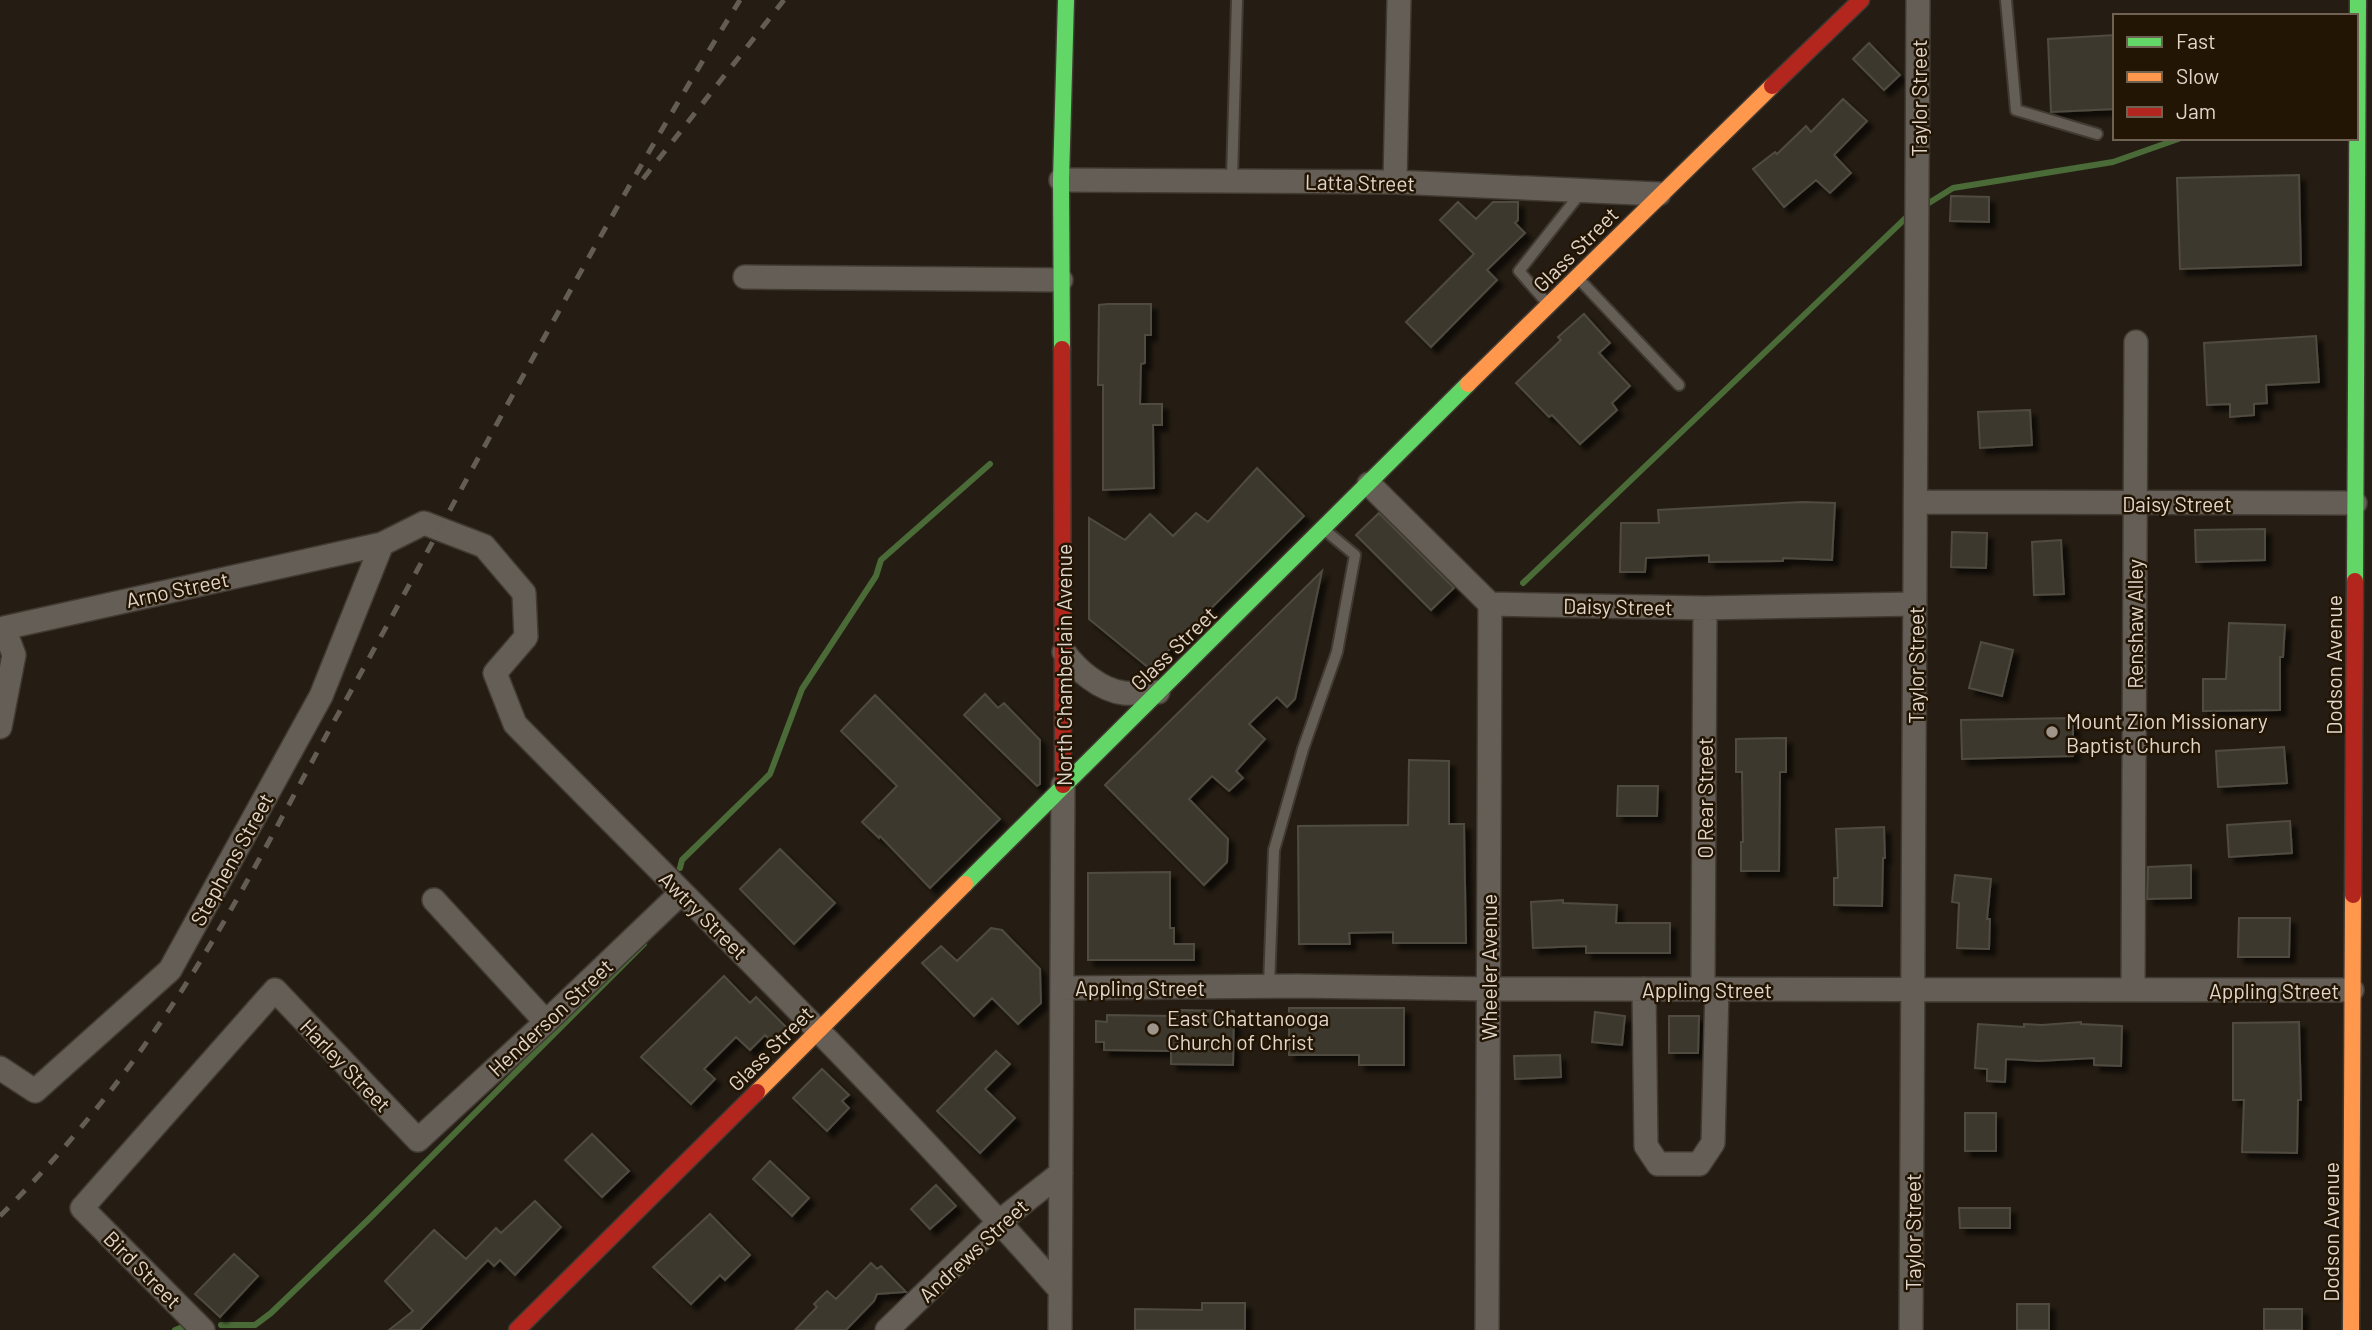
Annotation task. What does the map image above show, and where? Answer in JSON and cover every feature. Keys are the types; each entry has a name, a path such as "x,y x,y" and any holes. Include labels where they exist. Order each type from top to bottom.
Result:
{"street":[{"name":"North Chamberlain Avenue","path":"1060,1330 1064,652 1061,180 1066,0"},
{"path":"1395,182 1399,0"},
{"name":"Glass Street","path":"516,1330 1659,194 1861,0"},
{"name":"Taylor Street","path":"1911,1330 1918,0"},
{"name":"Dodson Avenue","path":"2358,0 2362,61 2358,91"},
{"name":"Dodson Avenue","path":"2351,1330 2353,990 2362,960 2363,534 2355,503 2357,140"},
{"name":"Latta Street","path":"1061,180 1395,182 1659,194"},
{"path":"745,277 1061,280"},
{"name":"Renshaw Alley","path":"2133,990 2136,342"},
{"path":"1369,484 1490,604"},
{"name":"Daisy Street","path":"1916,502 2355,503"},
{"name":"Arno Street","path":"0,727 15,655 4,628 382,544 424,523 447,530"},
{"name":"Awtry Street","path":"447,530 484,546 524,593 526,637 495,673 515,724 818,1030 1000,1221 1060,1290"},
{"name":"Stephens Street","path":"0,1068 35,1091 170,970 321,696 382,544"},
{"name":"Daisy Street","path":"1490,604 1705,608 1915,604"},
{"name":"Wheeler Avenue","path":"1487,1330 1490,604"},
{"name":"O Rear Street","path":"1644,989 1646,1146 1658,1164 1699,1164 1713,1143 1705,608"},
{"path":"1064,652 1076,669 1122,693 1158,692"},
{"name":"Henderson Street","path":"418,1140 681,893"},
{"path":"434,900 546,1022"},
{"name":"Appling Street","path":"1062,988 1269,986 1488,989 2353,990"},
{"name":"Harley Street","path":"82,1208 275,990 418,1140"},
{"name":"Andrews Street","path":"887,1330 910,1319 1000,1221 1061,1172"},
{"name":"Bird Street","path":"82,1208 204,1330"}],"lane":[{"path":"1232,180 1237,0"},
{"path":"2006,0 2016,110 2097,134"},
{"path":"1549,305 1519,271 1584,190"},
{"path":"1577,277 1679,385"},
{"path":"1269,986 1274,850 1303,749 1337,652 1355,555 1324,529"}],"building":[{"path":"2113,35 2113,109 2051,112 2048,39"},
{"path":"1869,43 1900,75 1884,90 1853,59"},
{"path":"1843,99 1867,121 1834,155 1851,173 1830,193 1816,180 1784,207 1753,169 1775,152 1777,154 1806,126 1811,132"},
{"path":"2299,175 2301,265 2180,269 2177,178"},
{"path":"1951,196 1989,197 1989,222 1950,221"},
{"path":"1458,202 1476,219 1493,202 1518,202 1518,220 1515,223 1525,233 1487,270 1497,280 1431,347 1406,322 1474,254 1440,220"},
{"path":"1151,304 1151,335 1145,335 1140,404 1162,404 1162,425 1153,425 1154,488 1103,490 1103,385 1098,385 1099,305"},
{"path":"1584,314 1610,343 1599,353 1630,386 1612,403 1617,410 1580,444 1516,383 1561,340 1558,337"},
{"path":"2316,336 2319,382 2266,385 2267,403 2254,404 2254,415 2230,417 2230,404 2207,405 2204,343"},
{"path":"2030,410 2032,445 1980,448 1978,412"},
{"path":"1257,468 1304,516 1150,669 1089,619 1089,518 1125,540 1150,514 1173,536 1196,513 1208,522"},
{"path":"1802,502 1835,503 1832,560 1783,558 1783,561 1709,562 1709,555 1646,558 1645,572 1620,572 1621,523 1659,523 1658,510"},
{"path":"1379,513 1454,588 1431,610 1356,535"},
{"path":"2265,529 2265,560 2196,562 2195,530"},
{"path":"1952,532 1987,533 1986,568 1951,567"},
{"path":"2061,540 2064,594 2034,595 2032,542"},
{"path":"1322,571 1295,699 1287,707 1277,697 1249,724 1265,739 1236,771 1243,778 1229,791 1212,776 1189,799 1228,839 1227,862 1204,885 1105,785"},
{"path":"2229,623 2285,625 2283,657 2280,657 2280,710 2203,711 2203,679 2226,679"},
{"path":"1981,642 2013,650 2002,696 1969,688"},
{"path":"985,694 998,708 1004,703 1040,740 1040,784 1037,786 964,715"},
{"path":"875,695 1000,819 930,888 880,836 879,838 862,822 897,786 841,731"},
{"path":"2073,718 2073,756 1962,759 1961,720"},
{"path":"1786,738 1786,772 1780,772 1779,871 1741,871 1742,772 1736,772 1736,739"},
{"path":"2284,747 2287,783 2218,787 2216,751"},
{"path":"1409,760 1449,761 1449,824 1464,824 1466,943 1393,943 1393,932 1349,933 1350,944 1299,944 1298,826 1408,825"},
{"path":"1618,786 1658,786 1657,816 1617,816"},
{"path":"2290,821 2292,853 2229,857 2227,825"},
{"path":"1884,827 1882,906 1834,905 1834,878 1838,878 1836,829"},
{"path":"780,849 835,903 794,944 740,889"},
{"path":"2191,865 2191,898 2147,899 2148,867"},
{"path":"1170,872 1170,928 1174,928 1174,944 1194,944 1194,960 1088,960 1088,873"},
{"path":"1955,875 1991,879 1987,919 1990,919 1989,949 1957,948 1959,903 1952,902"},
{"path":"1563,900 1563,903 1617,905 1616,923 1670,923 1670,953 1586,953 1586,946 1533,948 1531,902"},
{"path":"2239,918 2290,918 2289,957 2238,957"},
{"path":"991,928 1002,930 1040,969 1041,1003 1018,1024 992,998 974,1016 922,963 941,946 957,961"},
{"path":"724,976 750,1003 756,997 787,1028 773,1043 765,1035 750,1050 736,1037 704,1069 715,1079 691,1104 641,1057"},
{"path":"1289,1008 1404,1008 1404,1065 1359,1065 1359,1055 1289,1055"},
{"path":"1175,1010 1234,1011 1233,1065 1171,1064 1171,1051 1104,1050 1104,1042 1096,1042 1096,1021 1107,1022 1107,1015 1175,1016"},
{"path":"1595,1012 1625,1016 1622,1045 1592,1042"},
{"path":"1669,1016 1699,1016 1698,1053 1669,1053"},
{"path":"2081,1022 2122,1026 2121,1066 2094,1065 2094,1058 2038,1061 2006,1059 2005,1082 1987,1081 1987,1069 1975,1068 1978,1024 2024,1027 2024,1024"},
{"path":"2299,1022 2301,1100 2298,1100 2297,1153 2242,1152 2244,1100 2233,1100 2233,1023"},
{"path":"996,1051 1010,1064 985,1089 1015,1118 980,1153 937,1111"},
{"path":"1560,1055 1561,1077 1515,1079 1514,1056"},
{"path":"822,1069 849,1095 842,1101 849,1108 827,1131 793,1098"},
{"path":"1965,1113 1996,1113 1996,1151 1965,1151"},
{"path":"592,1134 629,1171 602,1197 565,1160"},
{"path":"770,1161 809,1198 792,1216 753,1179"},
{"path":"936,1185 956,1206 930,1229 911,1209"},
{"path":"535,1201 561,1227 515,1275 500,1260 494,1266 488,1260 420,1330 389,1330 413,1311 385,1281 434,1230 466,1259 496,1228 501,1233"},
{"path":"1959,1208 2010,1208 2010,1228 1960,1228"},
{"path":"710,1214 750,1255 725,1280 720,1275 691,1304 653,1267"},
{"path":"234,1254 258,1276 220,1317 195,1294"},
{"path":"871,1263 877,1269 881,1266 906,1292 877,1294 874,1301 846,1330 795,1330 817,1307 814,1304 827,1291 836,1299"},
{"path":"1202,1303 1245,1303 1245,1330 1135,1330 1135,1309 1202,1310"},
{"path":"2017,1304 2049,1304 2049,1330 2017,1330"},
{"path":"2264,1309 2302,1309 2302,1330 2264,1330"}],"waterway":[{"path":"1924,206 1953,188 2113,162 2175,140"},
{"path":"1523,583 1911,213"},
{"path":"680,868 682,860 770,774 802,689 876,576 881,560 990,464"},
{"path":"221,1325 255,1325 271,1313 644,944"},
{"path":"175,1330 188,1325"}],"railway":[{"path":"0,1216 43,1171 104,1099 142,1049 207,951 582,269 740,0"},
{"path":"643,179 784,0"}],"traffic: fast":[{"path":"1062,349 1061,180 1066,0"},
{"path":"2358,0 2358,14"},
{"path":"2355,581 2357,140"},
{"path":"965,884 1468,384"}],"traffic: slow":[{"path":"1468,384 1772,86"},
{"path":"757,1092 965,884"},
{"path":"2351,1330 2353,895"}],"traffic: jam":[{"path":"1772,86 1861,0"},
{"path":"1062,349 1063,785"},
{"path":"2353,895 2355,581"},
{"path":"517,1330 757,1092"}],"place":[{"name":"Mount Zion Missionary Baptist Church","path":"2052,732"},
{"name":"East Chattanooga Church of Christ","path":"1153,1029"}]}
